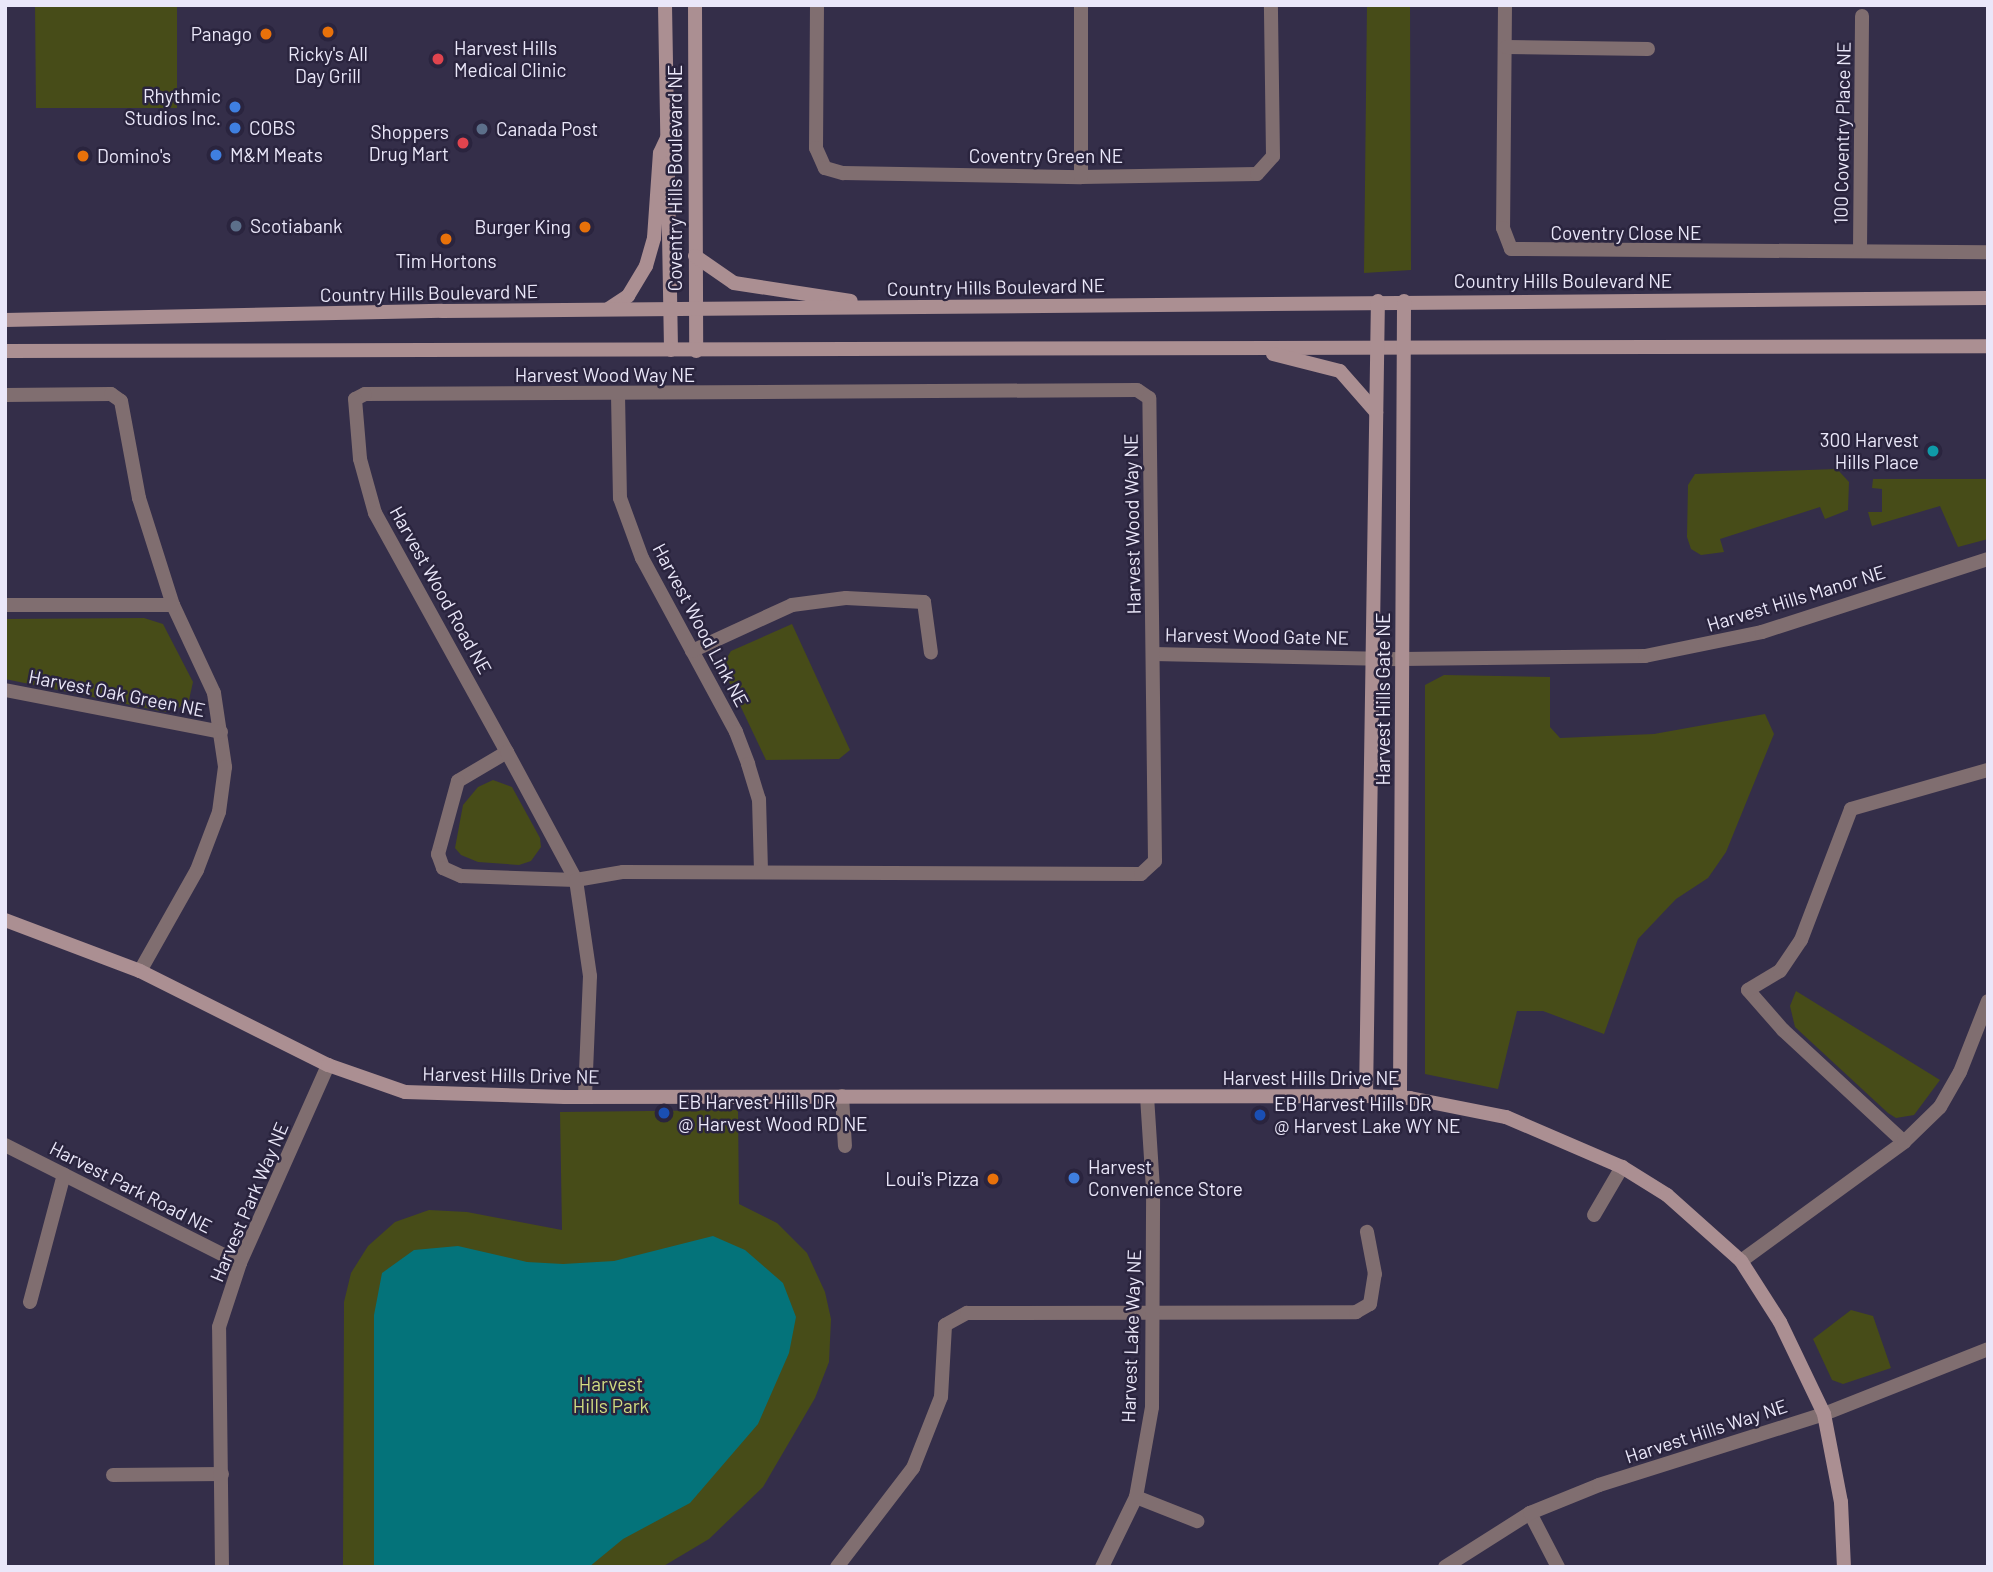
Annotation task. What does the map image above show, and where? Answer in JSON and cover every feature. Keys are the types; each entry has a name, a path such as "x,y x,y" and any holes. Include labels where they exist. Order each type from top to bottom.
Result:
{"main road":[{"name":"Coventry Hills Boulevard NE","path":"665,5 671,350"},
{"name":"Coventry Hills Boulevard NE","path":"695,5 696,351"},
{"path":"607,310 628,296 646,265 654,238 660,153 669,132"},
{"path":"695,256 734,283 901,307"},
{"name":"Country Hills Boulevard NE","path":"5,320 1378,301 1988,298"},
{"name":"Harvest Hills Gate NE","path":"1366,1096 1378,301"},
{"name":"Harvest Hills Gate NE","path":"1400,1097 1404,301"},
{"path":"5,351 1988,346"},
{"path":"1244,348 1340,371 1376,412"},
{"name":"Harvest Hills Drive NE","path":"5,920 140,971 328,1065 405,1092 446,1097 1366,1096 1400,1097 1506,1117 1622,1167 1667,1195 1741,1261 1780,1322 1824,1414 1841,1502 1844,1567"}],"street":[{"name":"Coventry Green NE","path":"817,5 816,148 825,168 843,173 1081,177 1257,174 1273,156 1271,5"},
{"path":"1081,5 1081,177"},
{"name":"Coventry Close NE","path":"1505,5 1503,228 1511,249 1988,252"},
{"name":"100 Coventry Place NE","path":"1860,250 1862,16"},
{"path":"1506,47 1648,49"},
{"name":"Harvest Wood Way NE","path":"355,398 365,394 618,395 1137,390 1149,398 1155,861 1141,874 623,872 576,880"},
{"path":"5,395 111,394 121,401 139,498 173,605 215,693 225,767 219,812 197,870 140,971"},
{"name":"Harvest Wood Link NE","path":"618,395 621,498 642,558 748,764 759,799 761,871"},
{"name":"Harvest Wood Road NE","path":"355,398 360,459 375,513 576,880 590,976 584,1095"},
{"name":"Harvest Hills Manor NE","path":"1402,659 1645,656 1762,632 1988,559"},
{"path":"692,651 792,605 846,598 924,603 931,653"},
{"path":"5,606 173,605"},
{"name":"Harvest Wood Gate NE","path":"1153,654 1402,659"},
{"name":"Harvest Oak Green NE","path":"5,690 153,723 221,732"},
{"path":"508,752 458,781 438,854 443,868 461,876 576,880"},
{"path":"1904,1142 1783,1030 1748,990 1780,971 1801,940 1851,809 1988,771"},
{"path":"1741,1261 1904,1142 1940,1107 1960,1072 1988,1001"},
{"name":"Harvest Park Way NE","path":"222,1567 219,1327 240,1263 328,1065"},
{"path":"842,1096 845,1146"},
{"name":"Harvest Lake Way NE","path":"1102,1567 1136,1497 1152,1407 1155,1313 1147,1097"},
{"name":"Harvest Park Road NE","path":"5,1145 240,1263"},
{"path":"1594,1215 1622,1167"},
{"path":"30,1302 64,1174"},
{"path":"837,1567 913,1468 941,1397 945,1325 967,1313 1356,1312 1370,1304 1375,1274 1367,1233"},
{"name":"Harvest Hills Way NE","path":"1444,1567 1530,1513 1600,1485 1824,1414 1988,1349"},
{"path":"113,1475 222,1474"},
{"path":"1136,1497 1197,1521"},
{"path":"1530,1513 1558,1567"}],"green space":[{"path":"35,5 177,5 177,108 36,108"},
{"path":"1367,5 1410,5 1411,270 1364,273"},
{"path":"1837,469 1849,482 1848,510 1825,519 1820,507 1720,539 1724,552 1701,555 1691,549 1687,537 1688,485 1695,474"},
{"path":"1873,479 1988,479 1988,539 1958,547 1940,506 1872,526 1868,512 1882,512 1882,489 1872,488"},
{"path":"144,618 163,624 193,682 189,700 176,710 165,712 5,679 5,619"},
{"path":"792,624 850,750 839,759 766,760 729,682 725,661 731,651"},
{"path":"1444,675 1550,677 1550,727 1560,738 1654,734 1765,714 1774,734 1726,852 1708,878 1676,899 1638,939 1604,1034 1543,1011 1517,1011 1498,1089 1425,1074 1425,685"},
{"path":"493,780 512,787 540,838 541,847 531,861 519,865 478,862 461,855 455,848 463,805 478,787"},
{"path":"1796,991 1940,1080 1914,1115 1896,1118 1888,1113 1795,1027 1790,1006"},
{"name":"Harvest Hills Park","path":"738,1110 739,1204 777,1223 807,1253 825,1292 831,1319 829,1362 815,1398 763,1487 709,1539 662,1567 343,1567 344,1302 351,1273 368,1246 395,1222 429,1210 467,1212 562,1230 560,1112"},
{"path":"1851,1310 1873,1316 1891,1368 1843,1384 1832,1380 1813,1339"}],"shaded area":[{"name":"Harvest Hills Park","path":"713,1236 745,1250 783,1283 796,1317 789,1353 758,1424 690,1503 623,1539 589,1567 374,1567 374,1315 382,1273 414,1250 458,1246 527,1262 563,1264 614,1261"}],"place":[{"name":"Ricky's All Day Grill","path":"328,32"},
{"name":"Panago","path":"266,34"},
{"name":"Harvest Hills Medical Clinic","path":"438,59"},
{"name":"Rhythmic Studios Inc.","path":"235,107"},
{"name":"COBS","path":"235,128"},
{"name":"Canada Post","path":"482,129"},
{"name":"Shoppers Drug Mart","path":"463,143"},
{"name":"M&M Meats","path":"216,155"},
{"name":"Domino's","path":"83,156"},
{"name":"Scotiabank","path":"236,226"},
{"name":"Burger King","path":"585,227"},
{"name":"Tim Hortons","path":"446,239"},
{"name":"300 Harvest Hills Place","path":"1933,451"},
{"name":"EB Harvest Hills DR @ Harvest Wood RD NE","path":"664,1113"},
{"name":"EB Harvest Hills DR @ Harvest Lake WY NE","path":"1260,1115"},
{"name":"Harvest Convenience Store","path":"1074,1178"},
{"name":"Loui's Pizza","path":"993,1179"}]}
